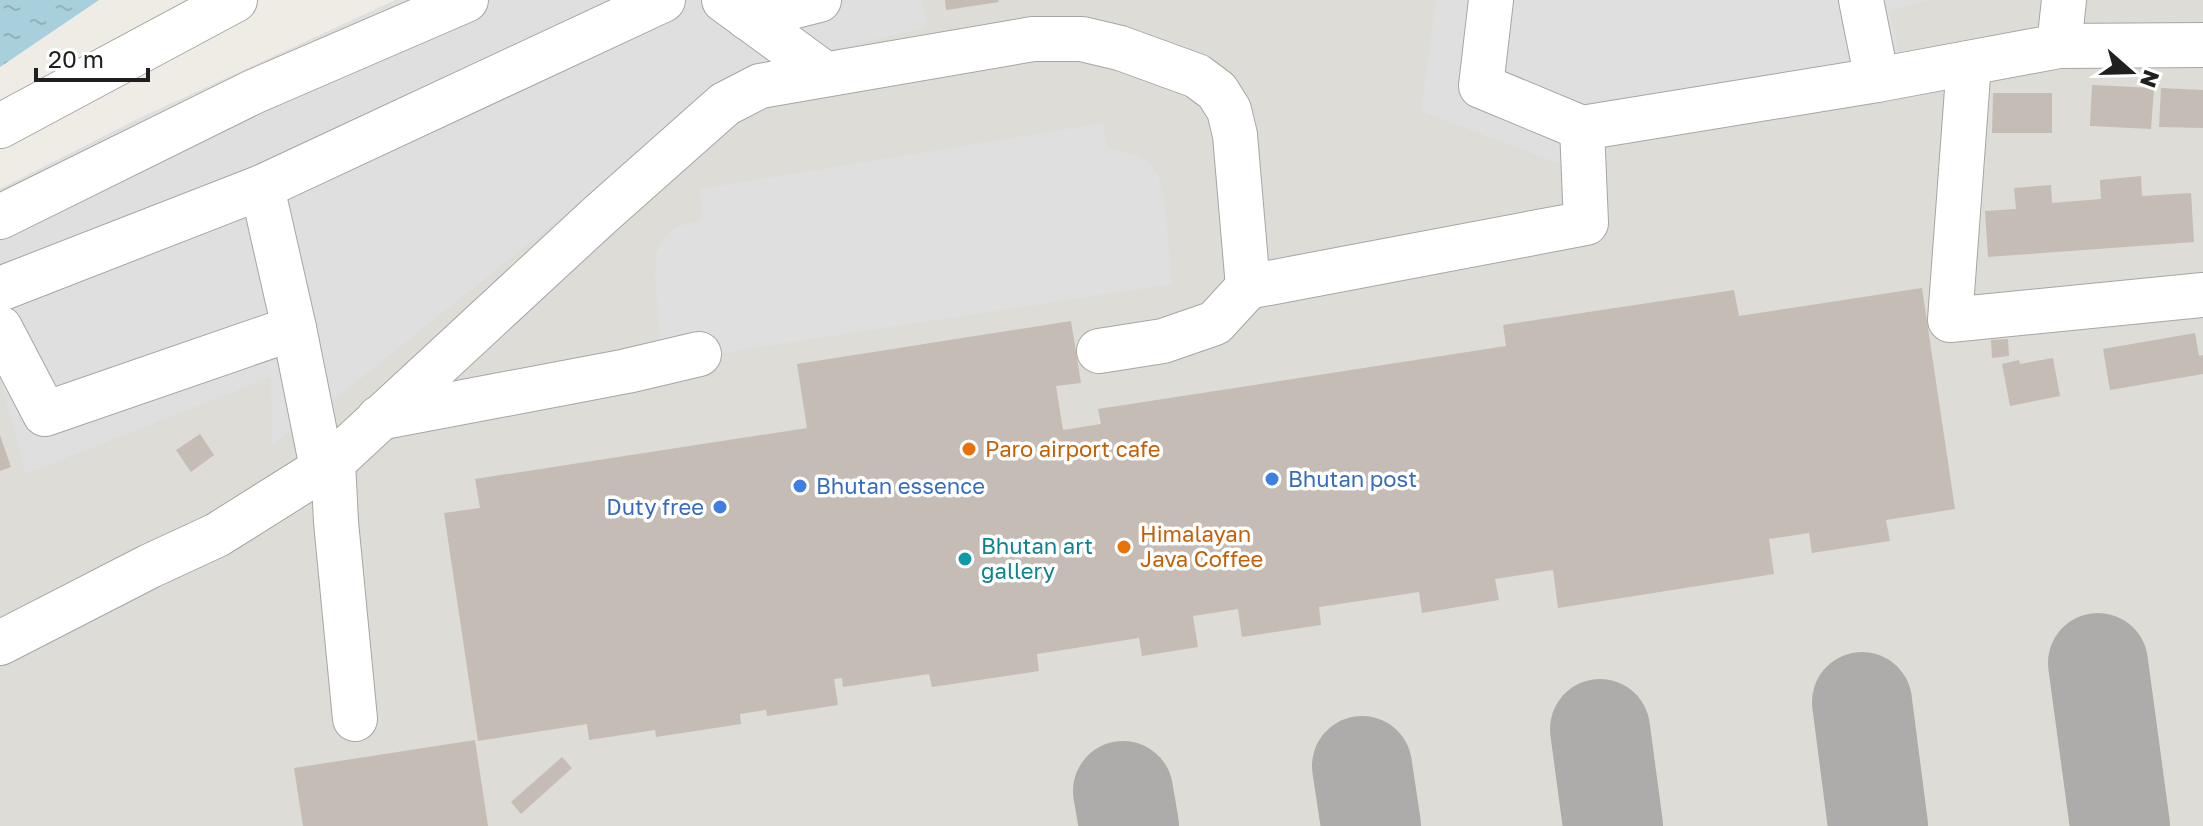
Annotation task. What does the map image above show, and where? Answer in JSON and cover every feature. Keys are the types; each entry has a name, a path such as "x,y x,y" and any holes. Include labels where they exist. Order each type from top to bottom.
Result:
{"street":[{"path":"0,126 235,0"},
{"path":"0,217 253,92 466,0"},
{"path":"0,289 262,187 663,0"},
{"path":"736,9 819,0"},
{"path":"1491,0 1481,86 1582,128 1877,80 2059,46 2203,45"},
{"path":"1861,0 1877,80"},
{"path":"2059,46 2064,0"},
{"path":"736,9 825,74"},
{"path":"0,643 217,535 327,465 725,104 760,86 1033,39 1082,39 1120,48 1197,76 1217,91 1229,110 1235,135 1248,287"},
{"path":"1969,63 1950,320 2203,295"},
{"path":"1099,351 1166,324 1215,323 1248,287 1586,223 1582,128"},
{"path":"262,187 327,465 336,522 355,719"},
{"path":"0,328 45,414 294,328"},
{"path":"379,418 627,371 699,354"}],"shaded area":[{"path":"396,0 2203,0 2203,826 0,826 0,189 142,117"},
{"path":"396,0 922,0 927,27 745,70 324,408 272,444 271,377 26,474 0,378 0,189 142,117"},
{"path":"1436,0 1928,0 1889,12 1900,56 1669,98 1571,168 1421,111"},
{"path":"1103,123 1107,148 1148,161 1158,175 1164,198 1172,284 662,362 656,254 664,237 676,227 702,220 700,189"}],"water":[{"path":"0,0 99,0 0,67"}],"building":[{"path":"945,0 998,0 999,2 946,10"},
{"path":"2092,85 2154,88 2151,129 2090,126"},
{"path":"2161,88 2203,90 2203,128 2159,127"},
{"path":"1993,93 2052,93 2052,133 1992,133"},
{"path":"2141,176 2142,196 2191,193 2194,242 1988,257 1985,211 2016,209 2014,188 2051,185 2052,203 2101,199 2100,180"},
{"path":"1922,288 1955,509 1886,520 1890,541 1812,553 1809,533 1769,539 1774,574 1558,608 1553,570 1495,579 1499,600 1422,613 1419,592 1319,607 1321,625 1242,637 1238,609 1193,616 1198,647 1142,656 1139,638 1037,654 1039,671 932,687 929,674 843,687 842,678 834,679 838,705 767,716 766,710 740,714 741,724 656,737 655,730 589,740 587,724 478,741 444,513 480,508 475,479 807,428 797,364 1071,321 1081,383 1056,386 1063,430 1101,424 1098,409 1506,346 1503,325 1734,290 1739,316"},
{"path":"2195,333 2199,356 2203,355 2203,374 2110,390 2103,349"},
{"path":"2008,339 2009,356 1992,358 1991,340"},
{"path":"2053,358 2060,396 2010,406 2002,364"},
{"path":"200,434 214,455 191,472 176,450"},
{"path":"0,435 11,467 0,471"},
{"path":"475,740 488,826 303,826 294,768"},
{"path":"562,757 572,768 521,814 511,802"}],"taxiway":[{"path":"2098,663 2120,826"},
{"path":"1862,702 1878,826"},
{"path":"1600,729 1613,826"},
{"path":"1362,766 1371,826"},
{"path":"1123,791 1129,826"}],"place":[{"name":"Paro airport cafe","path":"969,449"},
{"name":"Bhutan post","path":"1272,479"},
{"name":"Bhutan essence","path":"800,486"},
{"name":"Duty free","path":"720,507"},
{"name":"Himalayan Java Coffee","path":"1124,547"},
{"name":"Bhutan art gallery","path":"965,559"}]}
